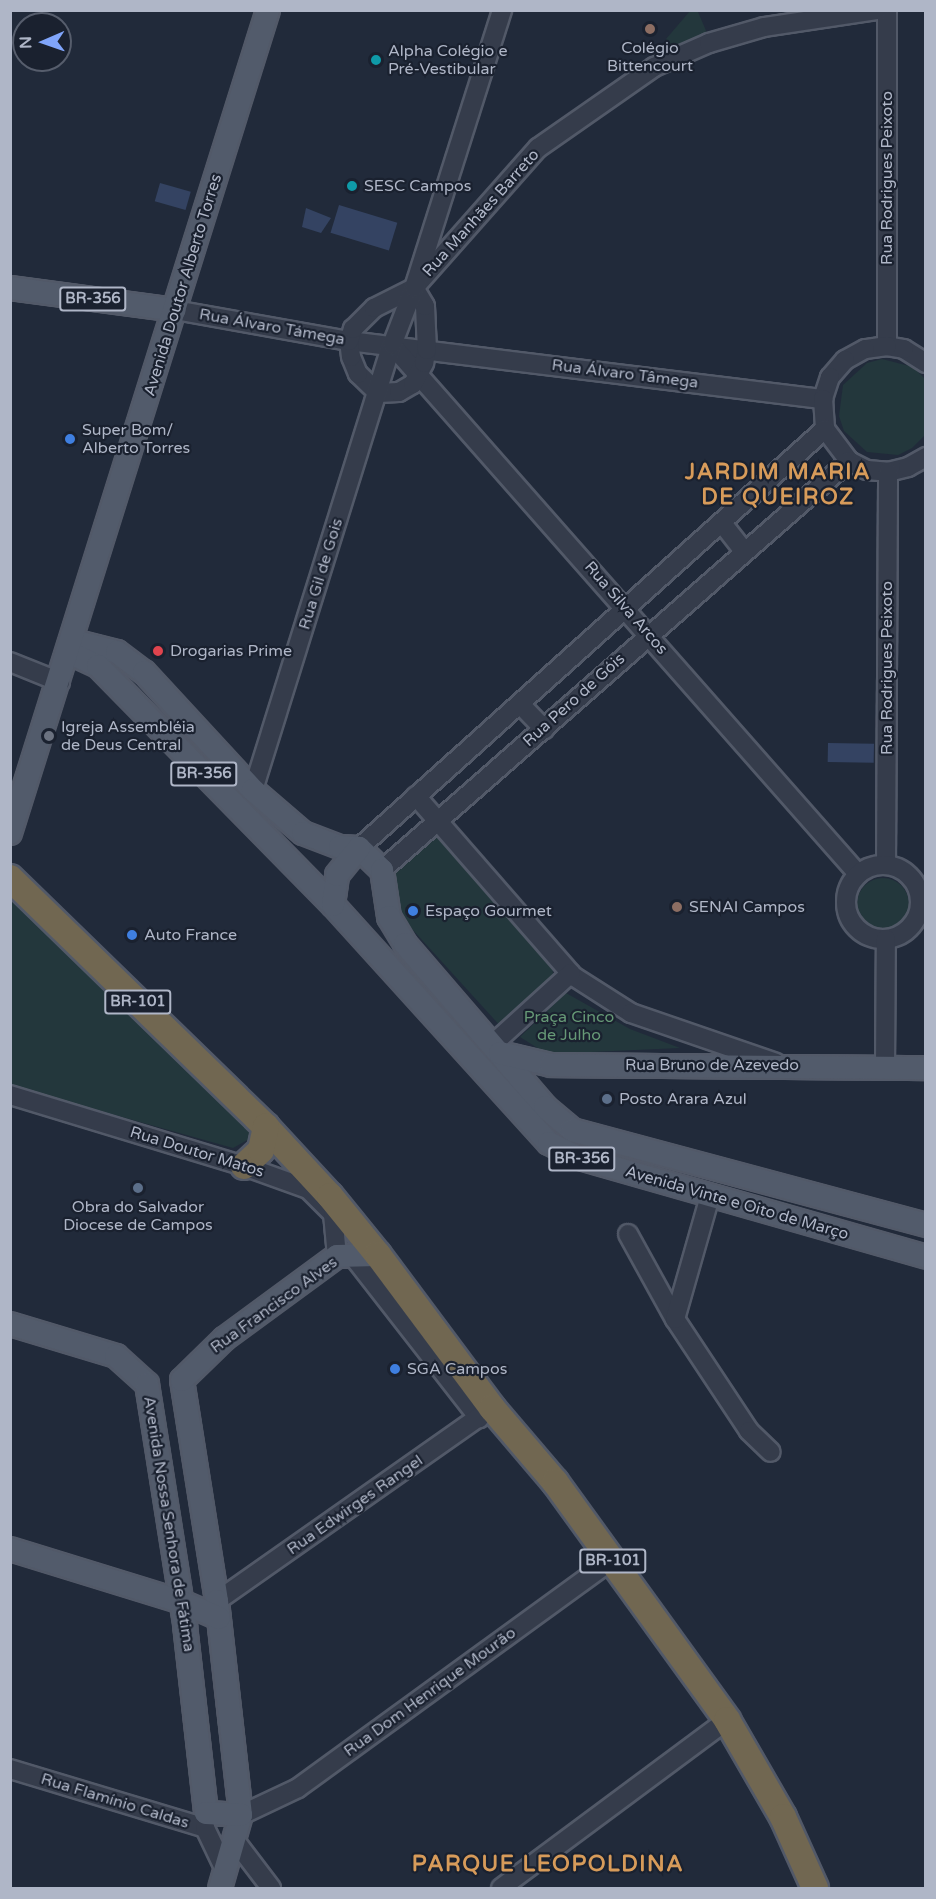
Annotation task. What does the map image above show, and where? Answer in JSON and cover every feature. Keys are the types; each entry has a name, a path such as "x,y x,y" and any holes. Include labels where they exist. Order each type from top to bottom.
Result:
{"highway":[{"name":"BR-101","path":"10,878 266,1127 330,1196 378,1255 485,1413 555,1482 727,1720 783,1817 815,1888"},
{"path":"244,1166 261,1150 266,1127"}],"main road":[{"name":"Avenida Doutor Alberto Torres","path":"10,833 72,647 268,10"},
{"name":"Rua Álvaro Támega","path":"10,288 175,310"},
{"name":"BR-356","path":"72,647 117,652 144,672 253,790 303,833 340,847 359,848"},
{"name":"BR-356","path":"72,647 98,666 333,904"},
{"path":"333,904 337,875 359,848 382,870"},
{"name":"Avenida Vinte e Oito de Março","path":"382,870 389,917 405,944 545,1107 572,1130 926,1225"},
{"name":"Avenida Vinte e Oito de Março","path":"333,904 549,1143 601,1164 926,1257"},
{"name":"Rua Bruno de Azevedo","path":"497,1049 551,1065 781,1064 926,1068"},
{"path":"601,1164 644,1170 650,1163 651,1152"},
{"name":"Rua Francisco Alves","path":"182,1380 224,1339 344,1255 378,1255"},
{"path":"10,1324 116,1356 147,1384"},
{"name":"Avenida Nossa Senhora de Fátima","path":"206,1820 182,1602 147,1384 157,1380 182,1380 218,1610 242,1815 236,1842 223,1880"},
{"path":"10,1549 182,1602 218,1610"},
{"path":"206,1820 242,1815"}],"street":[{"name":"Rua Gil de Gois","path":"253,790 392,345 414,288 502,10"},
{"name":"Rua Manhães Barreto","path":"414,288 538,148 604,99 654,67 709,43 764,27 812,15 878,10"},
{"name":"Rua Rodrigues Peixoto","path":"887,10 887,346"},
{"path":"429,237 447,252"},
{"path":"414,288 425,306 428,350 420,375 399,392 378,393 358,374 349,341 353,329 374,308 414,288"},
{"name":"Rua Álvaro Támega","path":"175,310 349,341 428,350"},
{"name":"Rua Silva Arcos","path":"392,345 626,607 858,874"},
{"path":"923,357 887,346 865,349 845,360 830,377 823,399 820,435 849,461 867,470 888,472 908,467 926,457"},
{"name":"Rua Álvaro Tâmega","path":"428,350 823,399"},
{"name":"Rua Pero de Góis","path":"359,848 820,435"},
{"name":"Rua Pero de Góis","path":"382,870 543,729 648,633 849,461"},
{"name":"Rua Rodrigues Peixoto","path":"886,865 888,472"},
{"path":"722,524 744,551"},
{"path":"10,662 60,682"},
{"path":"520,704 543,729"},
{"path":"416,796 571,973 632,1013 781,1064"},
{"path":"886,865 902,870 913,881 922,911 900,935 886,939 871,937 858,929 849,916 846,901 849,886 858,874 886,865"},
{"path":"885,1068 886,939"},
{"path":"497,1049 571,973"},
{"name":"Rua Doutor Matos","path":"10,1095 244,1166 308,1189 322,1199 333,1214 344,1255"},
{"path":"675,1318 710,1196"},
{"path":"628,1234 675,1318 749,1431 771,1452"},
{"path":"344,1255 485,1413"},
{"name":"Rua Edwirges Rangel","path":"218,1610 485,1413"},
{"name":"Rua Dom Henrique Mourão","path":"242,1815 298,1788 612,1560"},
{"path":"501,1888 727,1720"},
{"name":"Rua Flamínio Caldas","path":"10,1769 206,1820"},
{"path":"206,1820 223,1880"},
{"path":"236,1842 271,1888"}],"green space":[{"path":"690,11 698,12 707,33 673,48 666,39"},
{"path":"882,359 913,367 925,379 925,435 912,448 898,455 867,452 844,431 839,416 843,385 867,363"},
{"path":"441,833 552,962 553,974 548,986 503,1029 402,918 393,896 393,874"},
{"path":"878,878 888,878 902,885 909,904 902,923 888,930 878,930 868,926 861,919 857,909 857,899 861,889 868,882"},
{"path":"10,897 254,1123 251,1138 233,1148 11,1086"},
{"name":"Praça Cinco de Julho","path":"566,993 630,1029 680,1048 547,1054 520,1037"}],"water":[{"path":"160,183 191,192 186,210 155,201"},
{"path":"339,205 397,223 389,251 331,233"},
{"path":"306,208 331,218 321,233 302,227"},
{"path":"828,743 874,744 874,763 828,762"}],"place":[{"name":"Colégio Bittencourt","path":"650,29"},
{"name":"Alpha Colégio e Pré-Vestibular","path":"376,60"},
{"name":"SESC Campos","path":"352,186"},
{"name":"Super Bom/ Alberto Torres","path":"70,439"},
{"name":"Drogarias Prime","path":"158,651"},
{"name":"Igreja Assembléia de Deus Central","path":"49,736"},
{"name":"SENAI Campos","path":"677,907"},
{"name":"Espaço Gourmet","path":"413,911"},
{"name":"Auto France","path":"132,935"},
{"name":"Posto Arara Azul","path":"607,1099"},
{"name":"Obra do Salvador Diocese de Campos","path":"138,1188"},
{"name":"SGA Campos","path":"395,1369"}],"district":[{"name":"JARDIM MARIA DE QUEIROZ","path":"778,485"},
{"name":"PARQUE LEOPOLDINA","path":"548,1865"}]}
